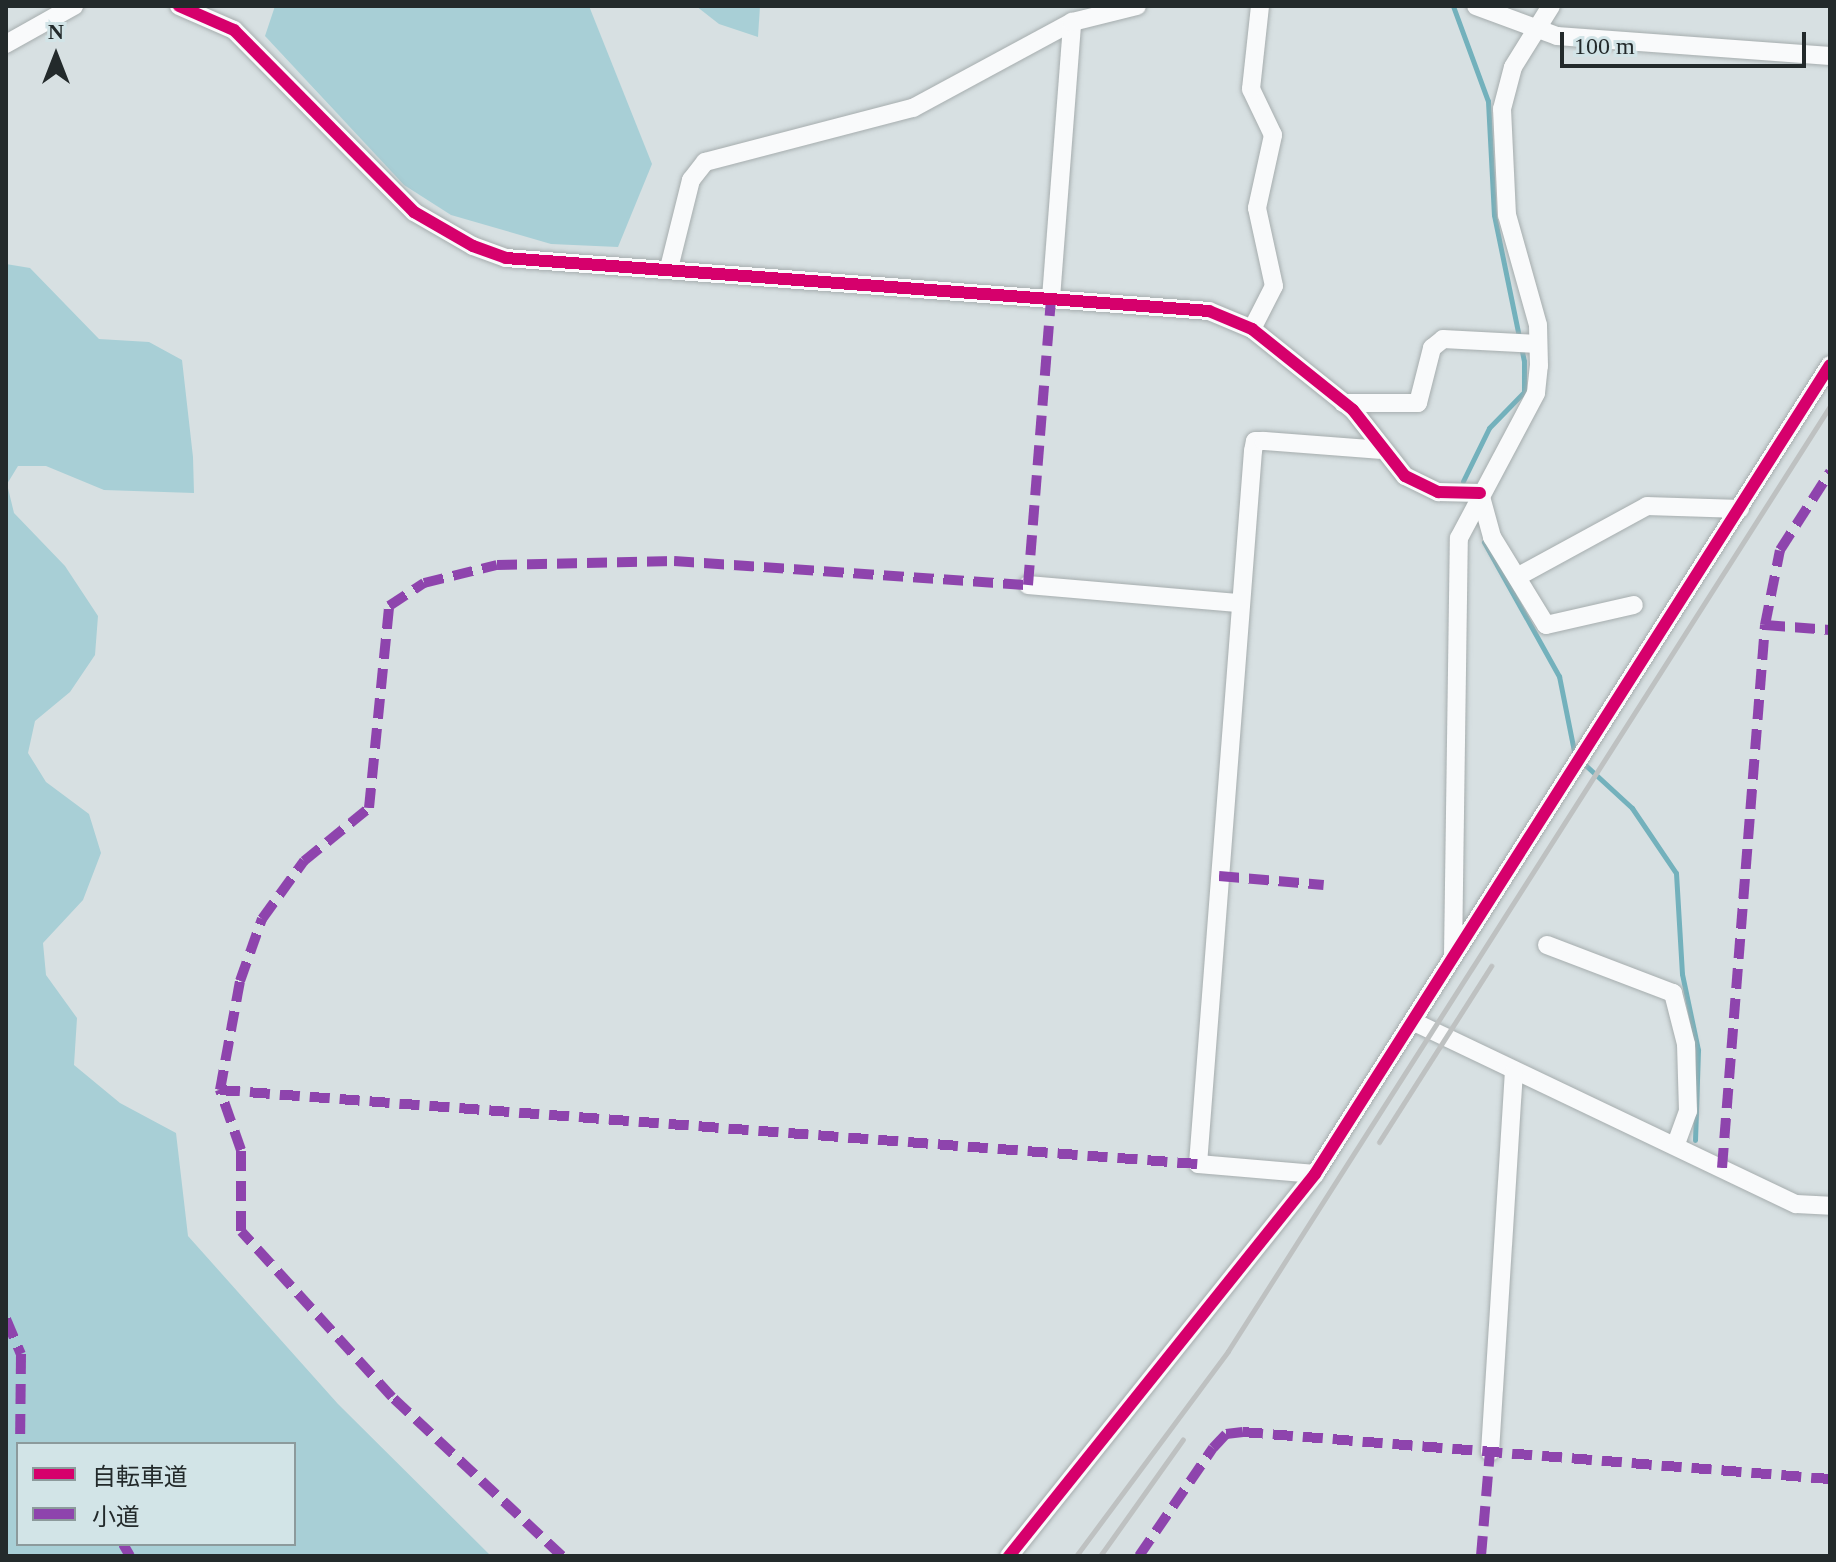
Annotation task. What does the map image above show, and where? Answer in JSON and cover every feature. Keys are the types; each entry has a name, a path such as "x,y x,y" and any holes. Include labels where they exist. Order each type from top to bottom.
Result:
{"street":[{"path":"6,44 74,6"},
{"path":"179,6 234,30 414,212 473,246 506,258 1209,311 1252,329 1343,403 1405,476 1438,492 1480,493"},
{"path":"669,268 691,180 705,162 913,108 1072,22 1137,6"},
{"path":"1252,329 1274,286 1257,208 1273,135 1251,89 1260,6"},
{"path":"1476,6 1542,30 1830,56"},
{"path":"1453,956 1459,538 1480,493 1536,393 1536,344 1507,215 1501,143 1506,81 1542,30 1551,6"},
{"path":"1051,298 1072,22"},
{"path":"1343,403 1418,403 1432,348 1443,339 1512,347 1536,344"},
{"path":"1009,1556 1315,1174 1453,956 1577,770 1830,365"},
{"path":"1315,1174 1198,1164 1240,603 1255,441 1380,450"},
{"path":"1480,493 1492,537 1546,625 1634,605"},
{"path":"1517,577 1647,506 1740,509"},
{"path":"1028,585 1240,603"},
{"path":"1547,945 1673,993 1686,1044 1688,1111 1677,1142"},
{"path":"1414,1022 1514,1071 1677,1142 1796,1204 1830,1206"},
{"path":"1490,1452 1514,1071"}],"shaded area":[{"path":"275,6 589,6 652,164 618,247 551,244 451,215 404,185 265,36"},
{"path":"696,6 760,6 758,37 719,24"},
{"path":"6,264 30,268 99,339 149,342 182,360 193,457 194,493 104,490 46,466 18,466 7,484 14,513 65,566 98,616 95,655 70,692 35,721 28,753 46,782 89,814 101,853 83,900 43,943 46,975 77,1018 74,1065 120,1103 176,1133 188,1236 338,1404 491,1556 6,1556"}],"waterway":[{"path":"1453,6 1488,101 1494,215 1524,361 1524,392 1489,428 1463,481"},
{"path":"1484,542 1559,676 1575,756"},
{"path":"1582,762 1632,808 1676,873 1682,974 1698,1050 1695,1140"}],"railway":[{"path":"1076,1556 1228,1351 1830,406"},
{"path":"1379,1142 1491,966"},
{"path":"1100,1556 1183,1439"}],"marked path":[{"path":"562,1556 392,1397 241,1231 241,1150 220,1090 240,981 262,919 304,861 369,808 389,606 424,583 497,565 674,561 1028,585 1051,298"},
{"path":"1722,1168 1765,625 1780,550 1830,472"},
{"path":"1765,625 1830,630"},
{"path":"1219,876 1324,885"},
{"path":"220,1090 1198,1164"},
{"path":"6,1319 21,1354 20,1442"},
{"path":"1139,1556 1213,1448 1226,1434 1243,1432 1830,1479"},
{"path":"1481,1556 1490,1452"},
{"path":"124,1546 130,1556"}],"cycle path":[{"path":"179,6 234,30 414,212 473,246 506,258 1209,311 1252,329 1353,410 1405,476 1438,492 1480,493"},
{"path":"1009,1556 1315,1174 1830,365"}]}
